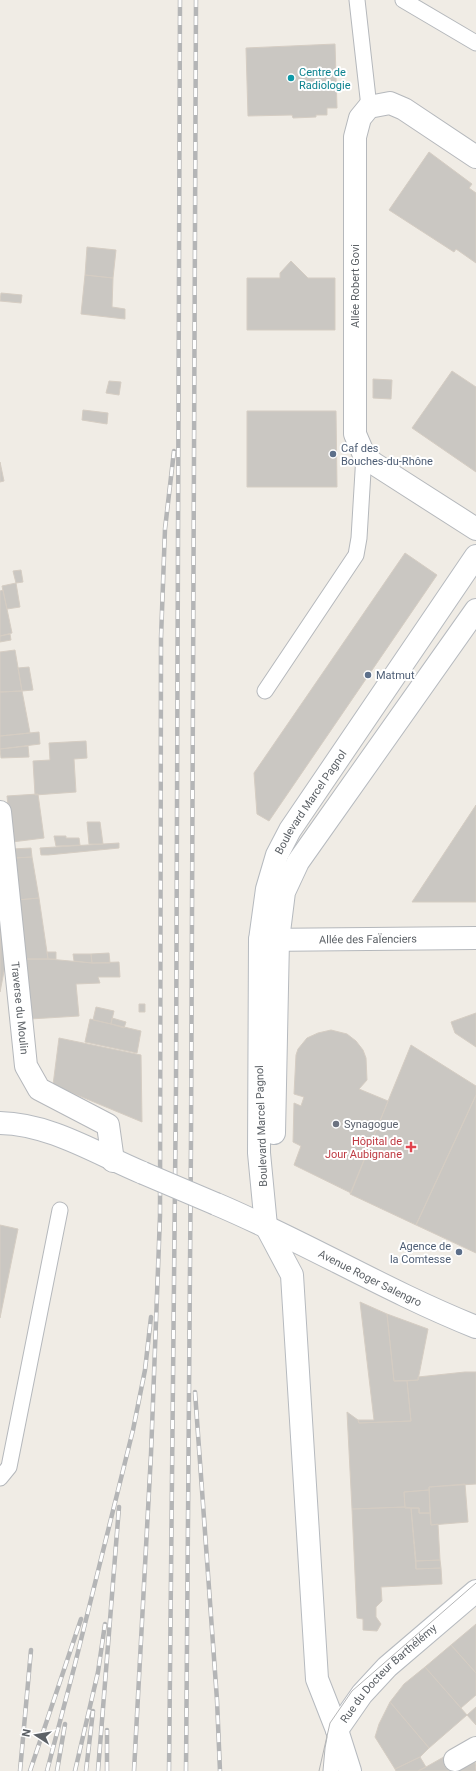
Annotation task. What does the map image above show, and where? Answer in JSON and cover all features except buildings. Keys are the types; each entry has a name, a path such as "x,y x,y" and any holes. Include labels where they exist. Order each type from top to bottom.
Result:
{"main road":[{"path":"369,107 390,103 404,109 476,157"},
{"name":"Allée Robert Govi","path":"369,107 360,118 355,137 355,434 364,455 373,463 476,529"},
{"name":"Boulevard Marcel Pagnol","path":"266,1226 273,1156 267,889 276,854 290,830 476,556"},
{"name":"Boulevard Marcel Pagnol","path":"269,940 284,892 298,862 476,610"},
{"name":"Traverse du Moulin","path":"0,812 26,1066 39,1089 108,1125 113,1161"},
{"name":"Allée des FaÏenciers","path":"269,940 476,938"},
{"name":"Avenue Roger Salengro","path":"0,1123 12,1124 56,1134 113,1161 266,1226 403,1295 476,1326"},
{"path":"266,1226 292,1275 317,1679 337,1730"},
{"name":"Rue du Docteur Barthélémy","path":"350,1771 337,1730 362,1694 387,1667 476,1591"},
{"path":"455,1760 476,1748"}],"lane":[{"path":"357,0 369,107"},
{"path":"402,0 476,43"},
{"path":"265,691 356,555 359,538 364,455"},
{"path":"0,1478 9,1467 60,1210"},
{"path":"331,1771 333,1749 337,1730"}],"tram line":[{"path":"319,1771 330,1723 352,1691 476,1583"}],"railway":[{"path":"169,1771 176,1087 180,0"},
{"path":"186,1771 191,1141 196,0"},
{"path":"134,1771 151,1454 160,1216 161,638 165,529 174,451"},
{"path":"47,1771 133,1430 145,1370 151,1317"},
{"path":"195,1392 217,1700 220,1771"},
{"path":"98,1771 119,1507"},
{"path":"30,1771 81,1619"},
{"path":"75,1771 98,1672 105,1624"},
{"path":"20,1771 31,1650"},
{"path":"86,1771 93,1711"},
{"path":"57,1771 65,1724"},
{"path":"107,1730 107,1771"}],"place":[{"name":"Centre de Radiologie","path":"291,78"},
{"name":"Caf des Bouches-du-Rhône","path":"333,454"},
{"name":"Matmut","path":"368,675"},
{"name":"Synagogue","path":"336,1124"},
{"name":"Hôpital de Jour Aubignane","path":"411,1147"},
{"name":"Agence de la Comtesse","path":"459,1252"}]}
